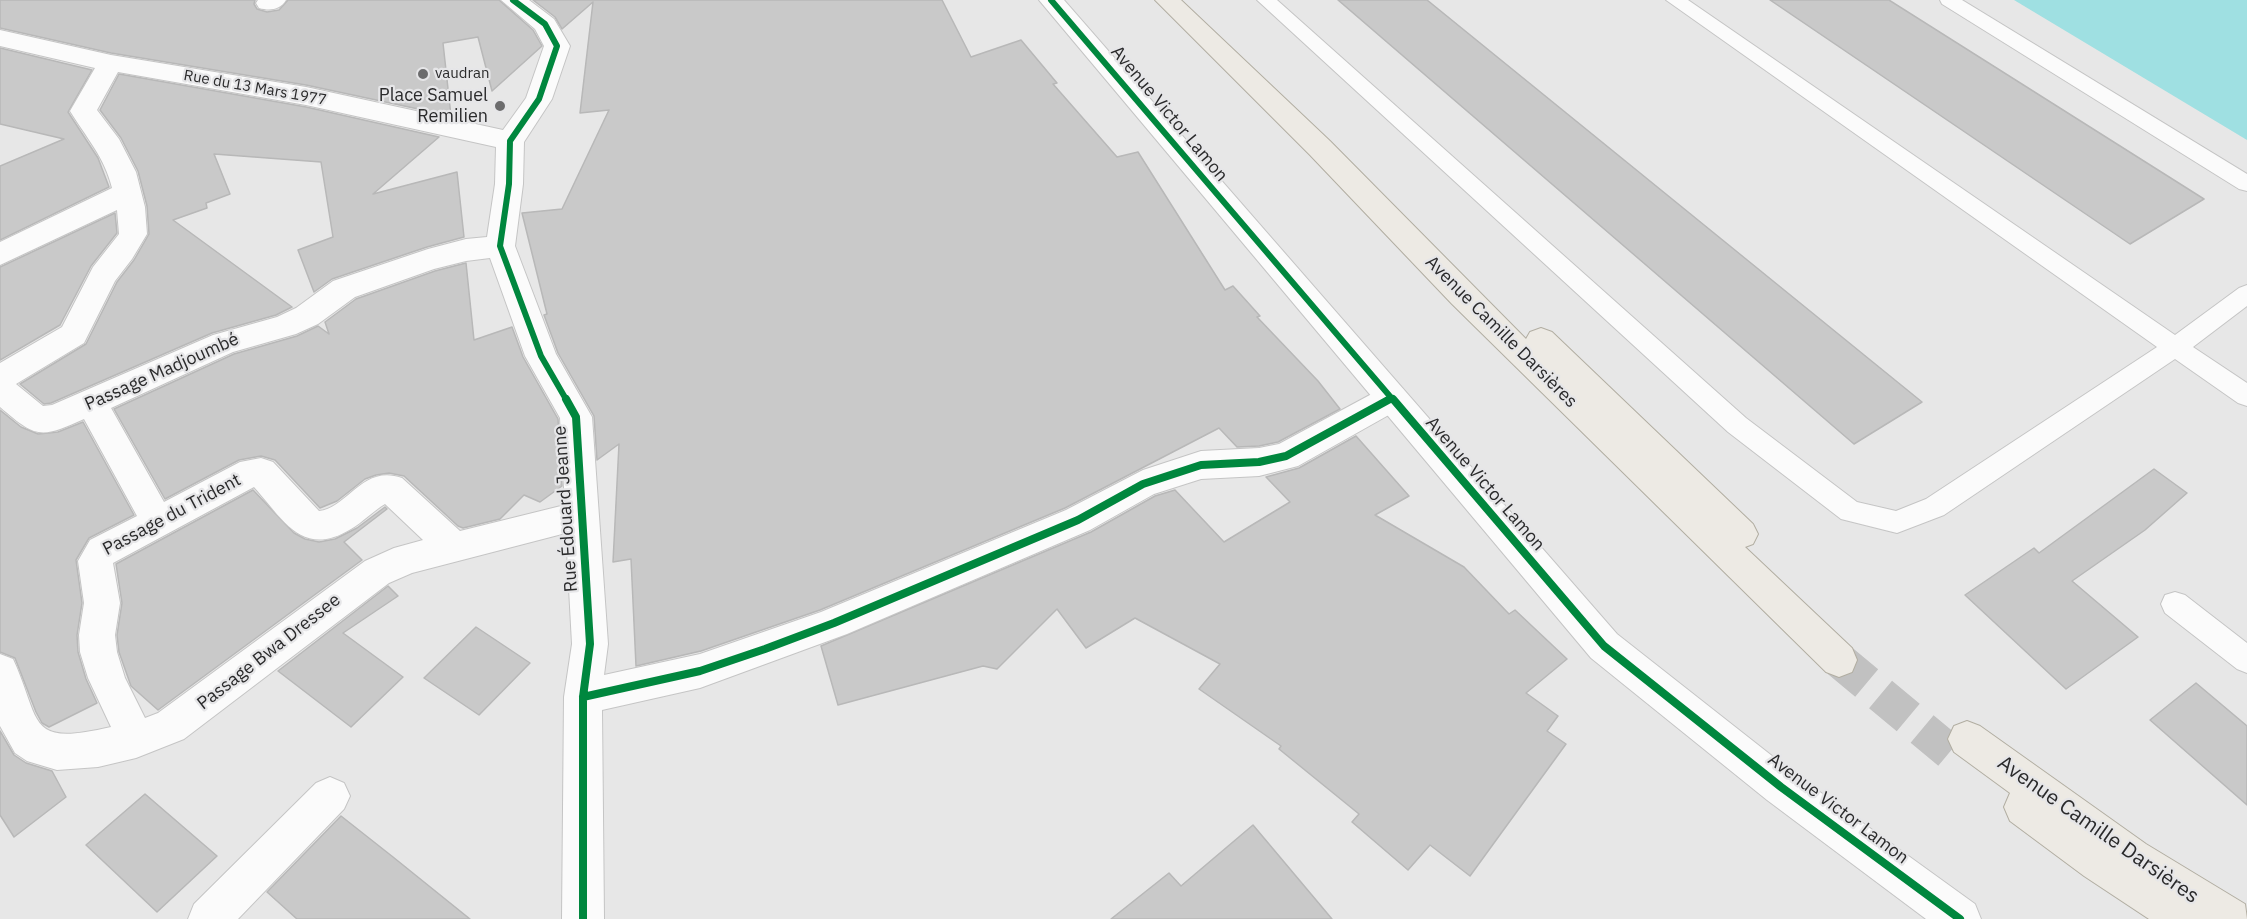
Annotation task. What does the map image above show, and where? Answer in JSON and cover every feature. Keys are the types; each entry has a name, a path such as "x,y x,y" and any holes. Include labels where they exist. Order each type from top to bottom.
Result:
{"main road":[{"name":"Avenue Camille Darsières","path":"1167,0 1320,147 1463,296 1623,453 1846,652 1463,265 1183,0"},
{"name":"Avenue Camille Darsières","path":"2186,919 2098,862 1962,748 2230,919"}],"street":[{"path":"510,141 539,99 557,46 545,24 513,0"},
{"name":"Avenue Victor Lamon","path":"1051,0 1604,646 1781,787 1960,919"},
{"name":"Rue du 13 Mars 1977","path":"0,38 111,63 306,96 510,141"},
{"path":"0,378 73,335 103,275 133,234 122,172 109,146 82,111 111,63"},
{"name":"Rue Édouard Jeanne","path":"510,141 509,184 500,246 541,356 576,417 590,644 583,697 583,919"},
{"path":"0,254 127,193"},
{"name":"Passage Madjoumbé","path":"0,389 37,420 45,421 56,418 224,343 285,326 307,316 344,289 428,260 466,250 500,246"},
{"path":"583,697 700,671 774,646 1078,520 1143,484 1202,465 1259,462 1286,456 1392,398"},
{"path":"92,402 158,522"},
{"name":"Passage du Trident","path":"136,740 99,656 96,637 102,600 94,562 96,556 102,551 252,472 261,472 310,525 318,527 335,521 376,492 390,488 455,548"},
{"name":"Passage Bwa Dressee","path":"0,670 20,726 28,739 39,748 73,752 136,740 171,726 377,572 405,559 582,515"},
{"path":"209,919 330,796"}],"lane":[{"path":"1266,0 1737,425 1850,511 1897,522 1935,507 2175,347 2247,294"},
{"path":"1675,0 2247,396"},
{"path":"1949,0 2247,184"},
{"path":"2175,604 2247,660"}],"water":[{"path":"2014,0 2247,0 2247,140"}],"building":[{"path":"0,0 255,0 254,4 257,9 267,12 279,10 288,0 499,0 533,30 542,46 492,91 478,37 443,43 451,116 306,85 111,53 0,28"},
{"path":"533,0 942,0 971,57 1021,40 1057,83 1053,84 1117,157 1138,152 1225,290 1233,286 1260,316 1257,317 1318,381 1340,409 1278,442 1259,446 1237,447 1219,428 1065,508 820,610 701,651 636,666 631,559 613,562 619,444 597,460 594,416 558,353 544,315 547,314 522,213 562,209 609,110 580,113 593,2 562,29 555,17"},
{"path":"1338,0 1427,0 1922,402 1854,444"},
{"path":"1770,0 1889,0 2204,199 2130,244"},
{"path":"0,48 92,70 68,112 98,158 109,187 0,240 0,166 64,139 0,124"},
{"path":"119,74 306,107 439,137 373,194 457,172 464,237 332,279 314,292 298,250 333,237 321,162 214,154 230,194 206,203 207,208 173,220 292,307 276,315 212,333 51,403 44,404 20,384 86,344 117,282 134,260 149,234 147,206 138,171 121,138 100,110"},
{"path":"115,213 117,233 91,266 60,325 0,360 0,267"},
{"path":"466,263 474,340 512,327 523,357 558,419 562,486 540,502 524,495 500,519 463,528 458,526 404,476 389,473 365,479 337,501 320,508 275,460 261,456 239,460 165,499 114,409 234,354 297,336 318,326 329,334 325,322 356,299 435,271"},
{"path":"0,410 21,427 38,434 58,432 83,422 134,515 89,538 76,560 82,603 77,635 78,652 86,679 97,703 49,727 42,723 36,712 15,658 0,652"},
{"path":"1356,436 1409,496 1375,515 1464,567 1509,614 1515,610 1567,659 1526,693 1558,716 1547,731 1566,744 1470,876 1430,845 1408,870 1352,822 1359,814 1279,749 1281,746 1199,689 1220,664 1135,618 1086,648 1057,609 997,669 983,666 838,705 821,646 1091,532 1155,496 1175,490 1224,542 1290,502 1266,477 1299,468"},
{"path":"2154,469 2187,493 2145,530 2072,581 2138,637 2066,689 1965,595 2034,548 2039,553"},
{"path":"253,490 294,533 305,539 319,542 335,539 357,528 385,507 387,509 344,542 362,560 158,710 131,686 119,652 117,635 122,603 116,564"},
{"path":"388,586 398,596 343,633 403,677 351,727 278,671"},
{"path":"476,627 530,663 479,715 424,678"},
{"path":"2196,683 2247,726 2247,805 2150,720"},
{"path":"0,731 14,755 26,763 52,771 66,797 14,837 0,815"},
{"path":"145,794 217,856 157,912 86,845"},
{"path":"341,816 470,919 297,919 267,892"},
{"path":"1253,825 1332,919 1111,919 1169,873 1181,886"}],"tunnel":[{"path":"1839,660 1957,758"}],"cycle path":[{"path":"513,0 545,24 557,46 539,99 510,141 509,184 500,246 541,356 576,417 590,644 583,697 583,919"},
{"path":"1051,0 1604,646 1781,787 1960,919"},
{"path":"583,697 700,671 765,649 834,623 1078,520 1143,484 1201,465 1259,462 1286,456 1392,398"}],"place":[{"name":"vaudran","path":"423,74"},
{"name":"Place Samuel Remilien","path":"500,106"}]}
